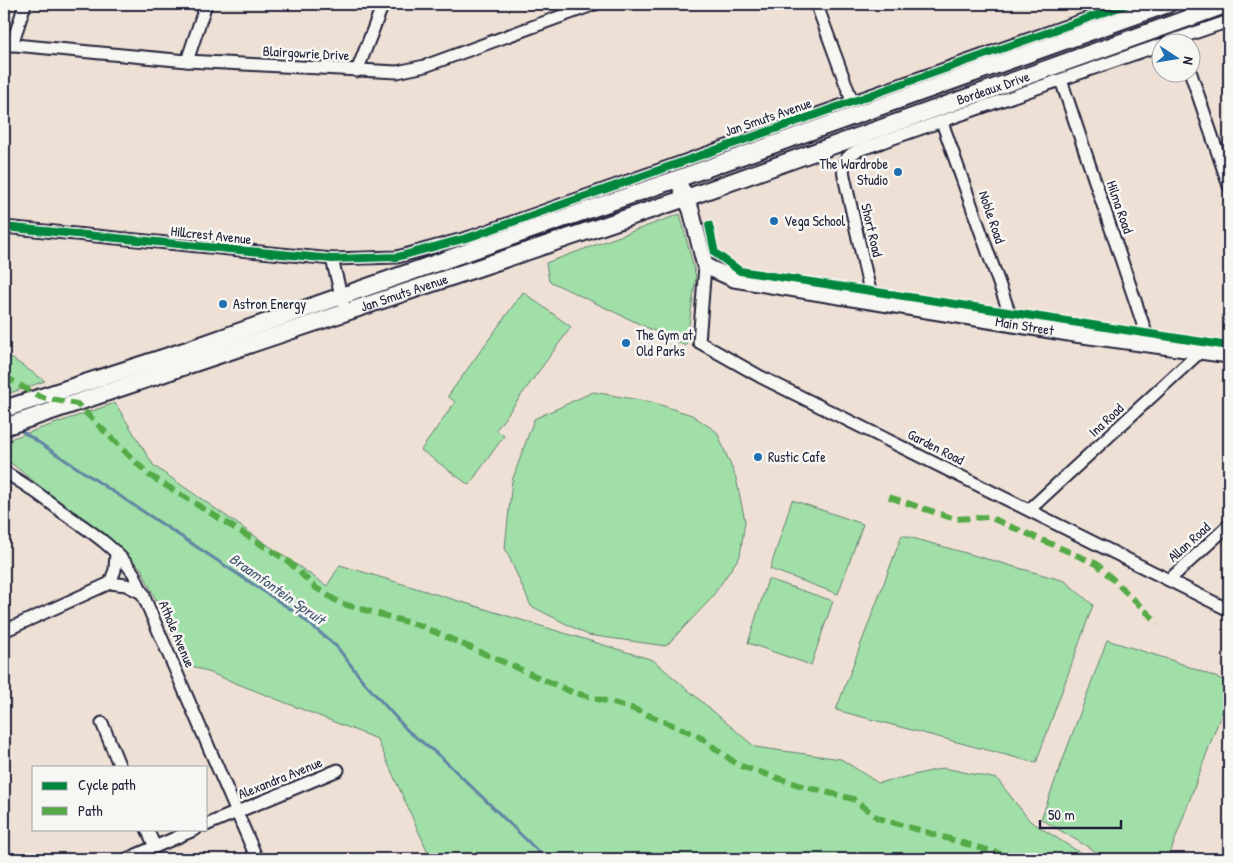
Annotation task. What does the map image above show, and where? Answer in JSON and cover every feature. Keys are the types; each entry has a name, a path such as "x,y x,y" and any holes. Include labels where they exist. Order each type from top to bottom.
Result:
{"main road":[{"name":"Jan Smuts Avenue","path":"4,409 187,350 677,179 1168,4"},
{"name":"Jan Smuts Avenue","path":"4,427 686,198 1228,4"}],"street":[{"path":"8,44 25,4"},
{"path":"187,61 206,4"},
{"path":"358,71 383,4"},
{"name":"Blairgowrie Drive","path":"8,44 187,61 397,72 425,66 595,4"},
{"name":"Jan Smuts Avenue","path":"416,254 470,238 1128,4"},
{"path":"819,11 852,101"},
{"path":"1200,32 1229,21"},
{"name":"Bordeaux Drive","path":"842,166 843,162 851,154 1150,49"},
{"name":"Hilma Road","path":"1061,80 1150,345"},
{"path":"1194,82 1229,186"},
{"name":"Noble Road","path":"942,122 1013,323"},
{"name":"Short Road","path":"842,166 872,300"},
{"path":"677,179 686,198 700,242 705,266"},
{"name":"Hillcrest Avenue","path":"4,227 332,259 390,258 416,254"},
{"path":"332,259 340,296 346,313"},
{"name":"Main Street","path":"705,266 748,282 1150,345 1229,355"},
{"name":"Garden Road","path":"705,266 699,342 761,377 1229,610"},
{"name":"Ina Road","path":"1029,510 1201,351"},
{"name":"Athole Avenue","path":"4,472 18,479 116,552 131,570 144,594 257,859"},
{"name":"Allan Road","path":"1169,580 1229,526"},
{"path":"110,582 115,570 116,552"},
{"path":"4,630 110,582 126,585 144,594"},
{"path":"102,723 120,766"},
{"name":"Alexandra Avenue","path":"208,824 338,770"},
{"path":"147,830 155,847"},
{"path":"127,859 194,830"}],"green space":[{"path":"680,214 696,277 686,346 549,281 546,263"},
{"path":"523,292 571,327 496,430 504,436 469,485 421,450 455,402 448,396"},
{"path":"4,353 45,381 4,395"},
{"path":"593,392 651,402 692,415 717,432 736,478 745,521 740,556 710,600 666,646 588,635 531,606 505,548 512,481 534,419"},
{"path":"115,403 154,466 327,586 340,565 653,660 755,747 841,759 878,783 944,768 997,779 1030,821 1090,859 431,859 377,739 185,663 141,568 11,463 4,462 4,441"},
{"path":"792,500 863,524 838,594 770,569"},
{"path":"902,535 1065,581 1093,605 1036,763 836,710"},
{"path":"768,579 833,601 811,665 748,643"},
{"path":"1107,640 1174,661 1223,680 1227,698 1168,859 1108,859 1041,819"}],"waterway":[{"name":"Braamfontein Spruit","path":"17,428 298,614 337,647 363,681 408,731 441,757 546,859"}],"marked path":[{"path":"4,376 40,397 77,404 149,475 288,561 316,588 340,603 421,626 572,692 631,708 697,735 738,765 802,786 853,799 878,818 1001,854 1007,859"},
{"path":"889,497 955,519 989,517 1097,564 1158,623"}],"cycle path":[{"path":"4,227 332,259 397,257 470,237 1128,4"},
{"path":"709,225 715,253 740,271 1229,346"}],"place":[{"name":"The Wardrobe Studio","path":"898,172"},
{"name":"Vega School","path":"774,221"},
{"name":"Astron Energy","path":"223,304"},
{"name":"The Gym at Old Parks","path":"626,343"},
{"name":"Rustic Cafe","path":"758,457"}]}
